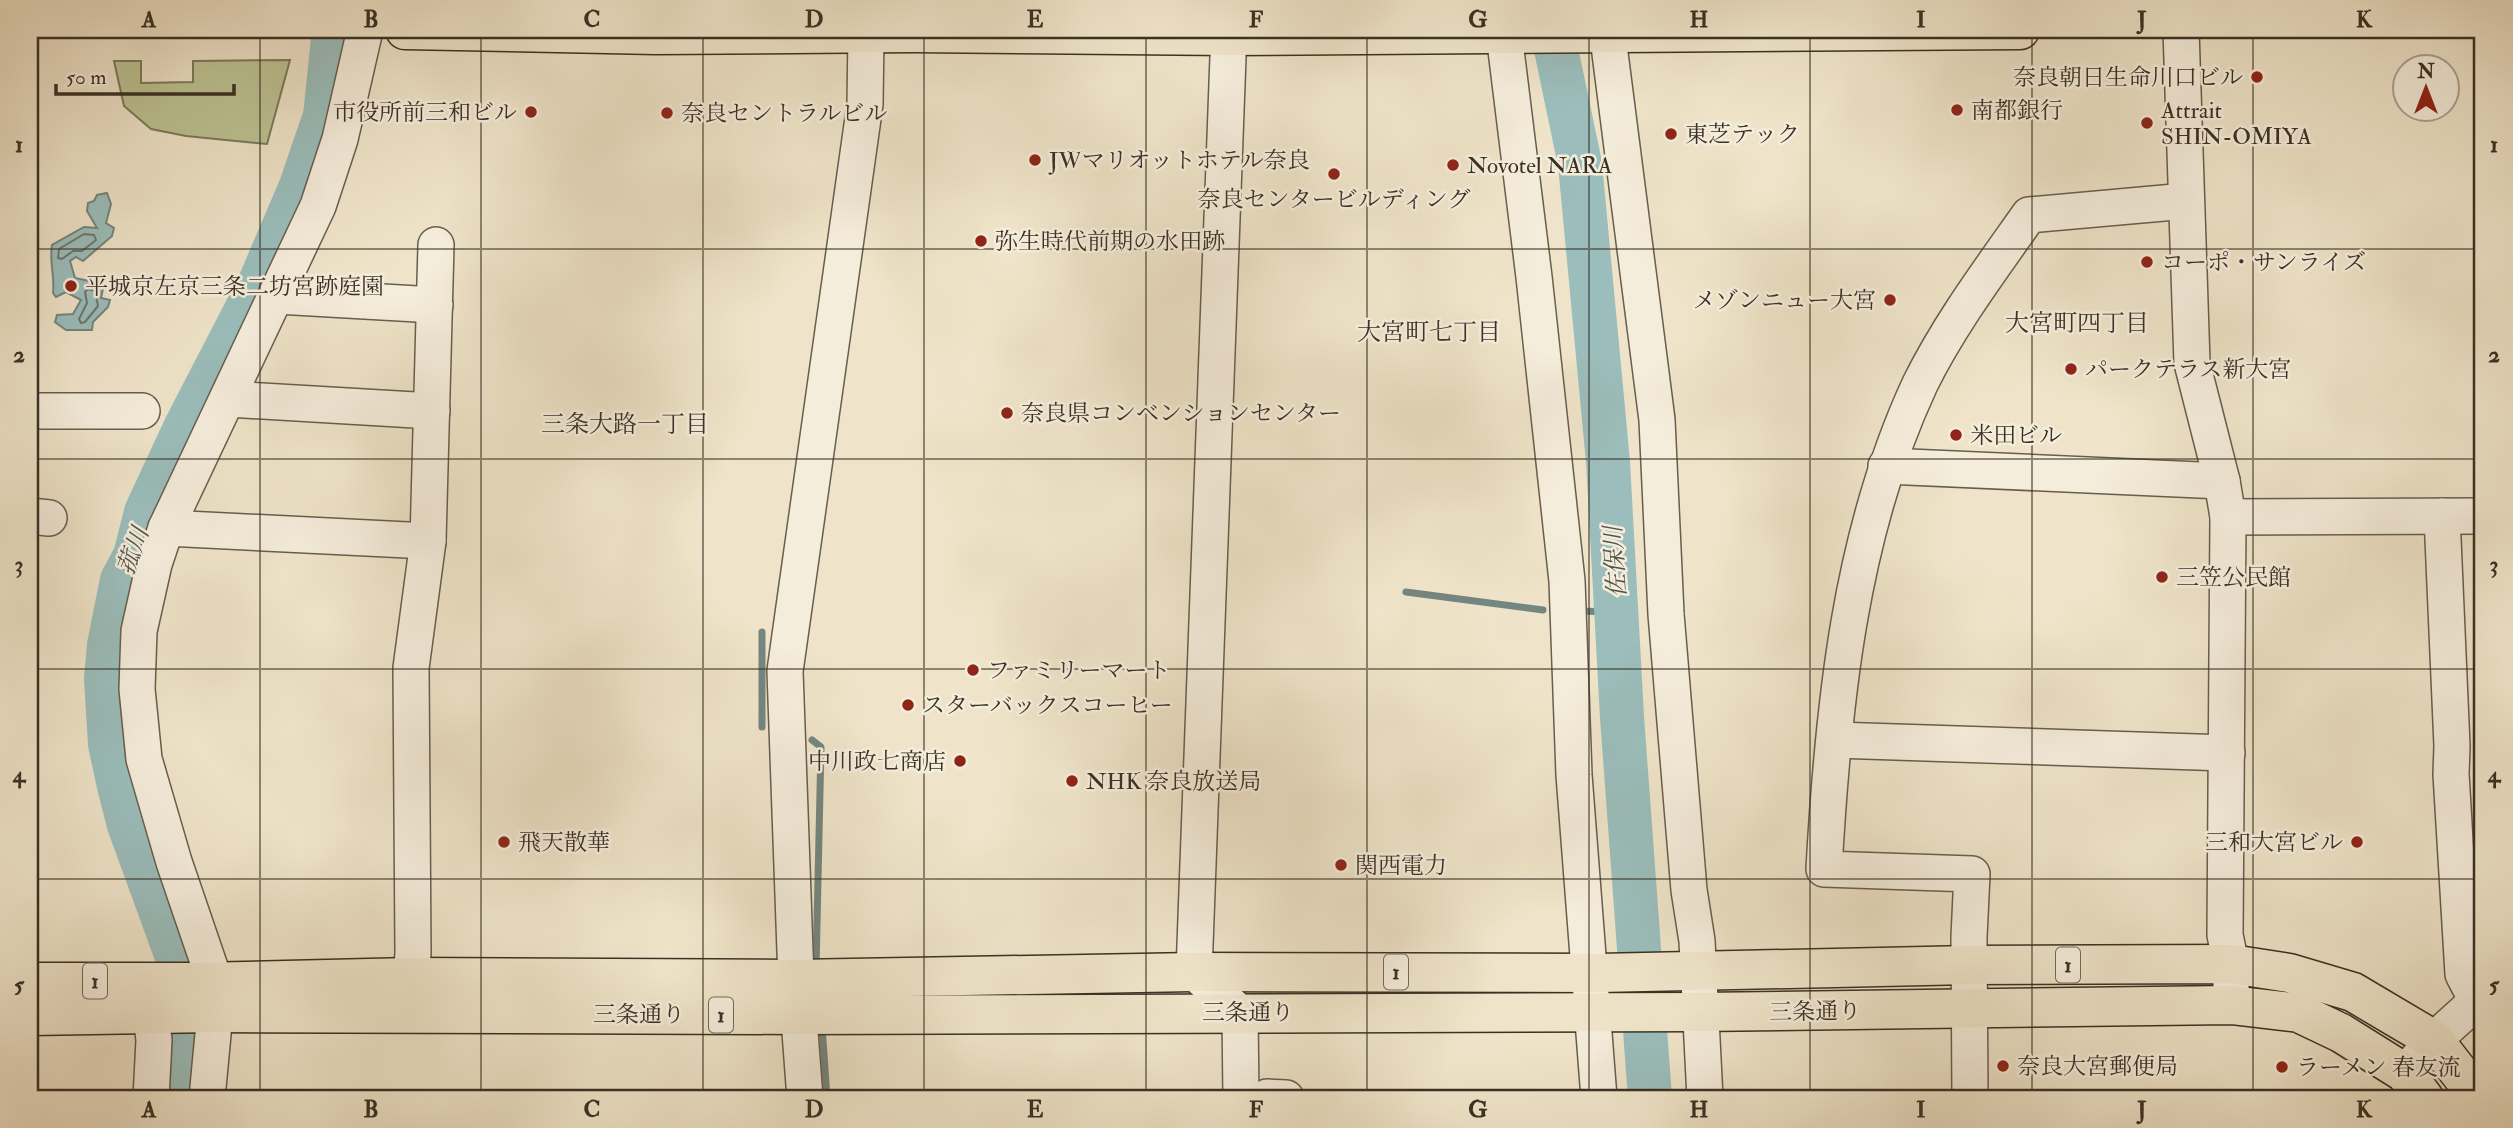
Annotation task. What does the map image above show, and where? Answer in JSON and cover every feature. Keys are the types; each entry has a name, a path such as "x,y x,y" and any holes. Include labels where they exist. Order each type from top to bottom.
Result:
{"main road":[{"path":"405,30 866,34 1507,34 2020,30"},
{"name":"三条通り","path":"208,998 798,997 1194,972 1593,972 1970,965 2231,964 2289,973 2353,992 2434,1040"},
{"name":"三条通り","path":"30,1016 411,977 798,997 1240,1013 1970,1010 2231,1005 2299,1013 2341,1033 2414,1086"},
{"name":"三条通り","path":"30,982 157,1004"},
{"name":"1","path":"2434,1040 2479,1098"}],"street":[{"path":"207,1098 208,998 174,862 144,759 137,688 139,631 154,564 166,528 318,206 340,139 365,30"},
{"path":"2181,30 2193,363 2222,481 2228,517 2225,935 2231,964 2231,1005"},
{"path":"1604,32 1657,420 1666,614 1689,890 1697,941 1692,971 1693,1012 1705,1098"},
{"path":"1229,33 1194,972 1240,1013 1265,1098"},
{"path":"805,1098 798,997 785,671 865,104 866,34"},
{"path":"1507,34 1567,581 1574,775 1593,972 1598,1098"},
{"path":"1970,1098 1969,937 1972,874 1824,869 1849,616 1886,466 1921,383 1974,292 2029,215 2186,201"},
{"path":"411,977 411,668 428,541 436,245"},
{"path":"277,296 435,305"},
{"path":"228,399 432,411"},
{"path":"30,411 142,411"},
{"path":"1886,466 2222,481"},
{"path":"2442,516 2451,774 2463,975 2480,1000"},
{"path":"2228,517 2483,516"},
{"path":"166,528 428,541"},
{"path":"1835,740 2227,753"},
{"name":"三条通り","path":"2414,1086 2434,1040 2480,1000"},
{"path":"151,1098 157,1004"}],"green space":[{"path":"290,60 267,144 186,136 151,129 124,106 114,61 141,61 141,83 193,82 193,61"}],"water":[{"path":"107,193 111,204 106,223 114,228 112,236 83,261 76,257 70,261 75,278 104,284 101,298 110,300 108,307 93,322 92,330 66,330 55,322 57,315 73,314 81,300 66,292 56,297 53,293 52,245 84,227 97,228 87,211 88,203 94,201 97,195"}],"waterway":[{"name":"菰川","path":"181,1098 184,976 129,825 119,786 110,744 106,679 109,645 122,580 135,556 146,512 186,426 258,287 301,186 325,116 334,30"},
{"name":"佐保川","path":"1552,30 1580,164 1608,462 1622,717 1650,1098"},
{"path":"1406,592 1543,610"},
{"path":"1577,611 1617,612"},
{"path":"762,632 762,727"},
{"path":"812,740 821,747 816,969"},
{"path":"822,1026 827,1098"}],"place":[{"name":"奈良朝日生命川口ビル","path":"2257,77"},
{"name":"南都銀行","path":"1957,110"},
{"name":"市役所前三和ビル","path":"531,112"},
{"name":"奈良セントラルビル","path":"667,113"},
{"name":"Attrait SHIN-OMIYA","path":"2147,123"},
{"name":"東芝テック","path":"1671,134"},
{"name":"JWマリオットホテル奈良","path":"1035,160"},
{"name":"Novotel NARA","path":"1453,165"},
{"name":"奈良センタービルディング","path":"1334,174"},
{"name":"弥生時代前期の水田跡","path":"981,241"},
{"name":"コーポ・サンライズ","path":"2147,262"},
{"name":"平城京左京三条二坊宮跡庭園","path":"71,286"},
{"name":"メゾンニュー大宮","path":"1890,300"},
{"name":"パークテラス新大宮","path":"2071,369"},
{"name":"奈良県コンベンションセンター","path":"1007,413"},
{"name":"米田ビル","path":"1956,435"},
{"name":"三笠公民館","path":"2162,577"},
{"name":"ファミリーマート","path":"973,670"},
{"name":"スターバックスコーヒー","path":"908,705"},
{"name":"中川政七商店","path":"960,761"},
{"name":"NHK 奈良放送局","path":"1072,781"},
{"name":"飛天散華","path":"504,842"},
{"name":"三和大宮ビル","path":"2357,842"},
{"name":"関西電力","path":"1341,865"},
{"name":"奈良大宮郵便局","path":"2003,1066"},
{"name":"ラーメン 春友流","path":"2282,1067"}],"district":[{"name":"大宮町四丁目","path":"2077,323"},
{"name":"大宮町七丁目","path":"1429,332"},
{"name":"三条大路一丁目","path":"625,424"}]}
